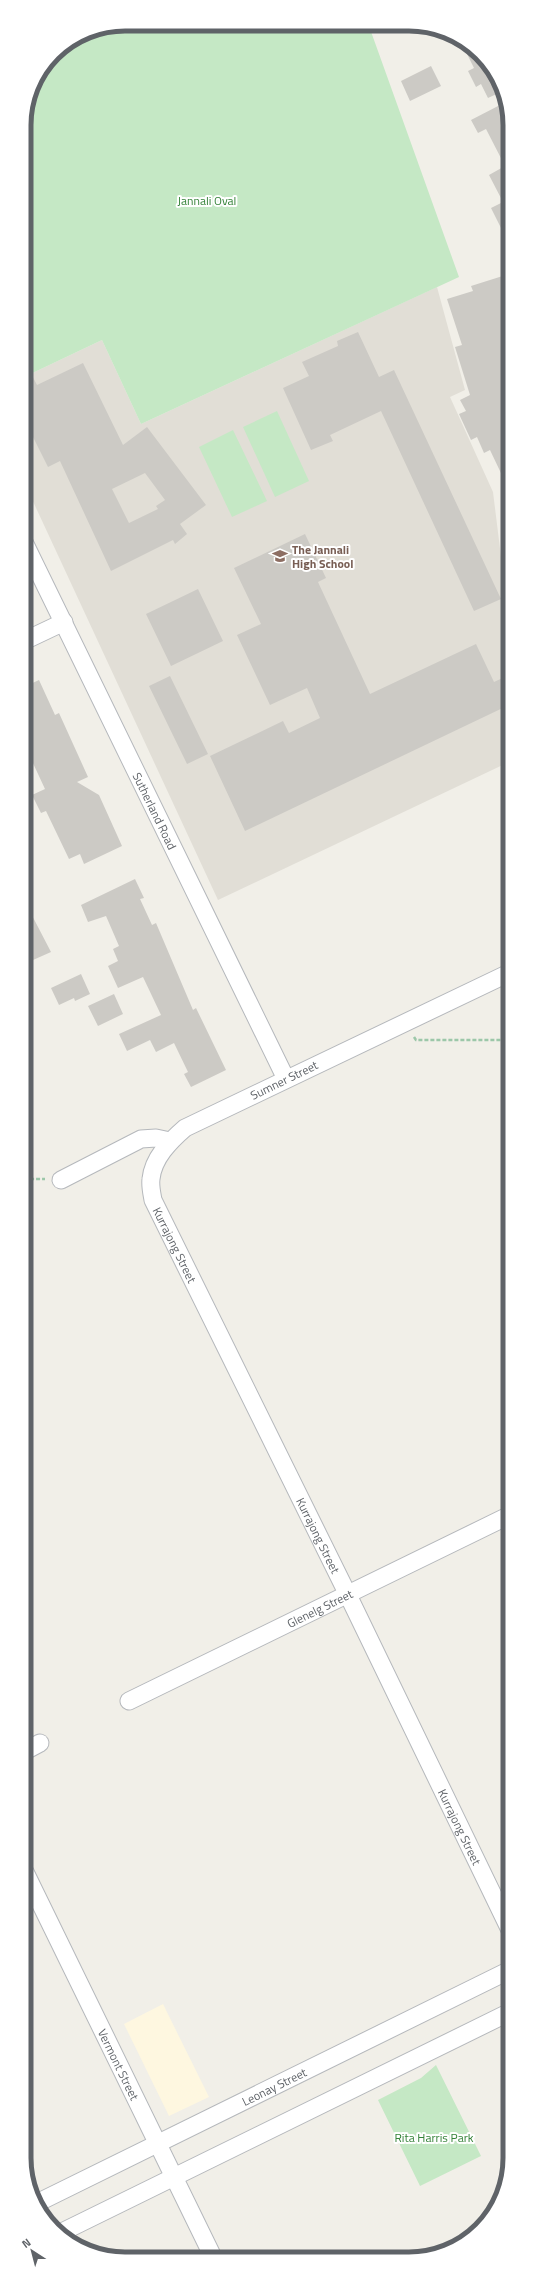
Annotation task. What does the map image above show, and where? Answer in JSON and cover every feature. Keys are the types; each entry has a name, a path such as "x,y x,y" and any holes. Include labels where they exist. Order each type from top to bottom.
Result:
{"street":[{"name":"Sutherland Road","path":"31,556 286,1079"},
{"path":"31,638 64,622"},
{"name":"Sumner Street","path":"170,1141 190,1126 503,976"},
{"path":"61,1180 141,1139 156,1138 170,1141"},
{"name":"Kurrajong Street","path":"170,1141 158,1158 151,1178 153,1200 347,1593 503,1916"},
{"name":"Glenelg Street","path":"130,1701 503,1517"},
{"path":"31,1748 40,1743"},
{"name":"Vermont Street","path":"31,1884 211,2252"},
{"name":"Leonay Street","path":"42,2201 159,2145 503,1973"},
{"path":"65,2230 503,2015"}],"path":[{"path":"404,1023 416,1040 503,1040"},
{"path":"31,1180 61,1180"}],"shaded area":[{"name":"The Jannali High School","path":"437,287 465,390 450,397 493,492 503,573 503,765 218,900 31,497 31,374 102,340 141,424"},
{"path":"163,2004 209,2097 169,2116 124,2024"}],"green space":[{"name":"Jannali Oval","path":"125,31 371,31 459,277 141,424 102,340 31,374 31,119 38,89 47,73 63,54 89,38 101,34"},
{"path":"277,411 309,481 275,497 243,427"},
{"path":"233,430 267,501 232,517 199,447"},
{"name":"Rita Harris Park","path":"436,2065 481,2156 420,2186 378,2100 421,2078"}],"building":[{"path":"465,50 480,63 497,94 488,98 481,84 476,87 468,71 474,68"},
{"path":"431,66 441,86 410,101 401,81"},
{"path":"500,105 503,125 503,162 486,129 478,133 471,120"},
{"path":"503,167 503,202 489,175"},
{"path":"503,202 503,232 491,208"},
{"path":"503,276 503,477 490,450 484,453 477,437 471,440 459,414 466,411 460,400 470,395 455,347 462,345 447,299 473,291 471,286"},
{"path":"358,332 379,377 394,370 501,599 474,611 381,411 330,435 333,441 311,450 283,388 309,376 302,362 338,346 337,341"},
{"path":"83,363 123,445 147,427 206,505 180,524 187,534 175,544 173,540 111,571 60,461 48,467 31,433 31,373 37,385","holes":["145,473 165,500 156,506 158,509 129,523 112,489"]},
{"path":"305,534 326,578 318,582 370,694 476,644 494,682 503,678 503,708 245,831 210,756 283,721 289,733 320,718 307,688 270,705 237,635 261,624 234,568"},
{"path":"198,589 223,641 171,666 146,614"},
{"path":"170,676 208,754 187,764 149,686"},
{"path":"39,680 55,715 59,713 88,777 77,782 99,795 122,846 84,864 80,854 69,859 46,811 41,813 32,795 45,789 31,761 31,684"},
{"path":"135,879 144,898 140,899 152,925 156,923 193,1010 196,1008 226,1070 191,1087 184,1074 188,1072 174,1043 156,1052 150,1040 127,1051 119,1034 161,1015 143,977 118,988 108,966 118,961 113,949 119,946 106,916 88,922 81,905"},
{"path":"31,913 51,952 31,961"},
{"path":"81,974 90,994 75,1001 74,998 59,1005 51,988"},
{"path":"114,994 123,1014 98,1026 88,1006"}],"place":[{"name":"The Jannali High School","path":"280,556"}]}
